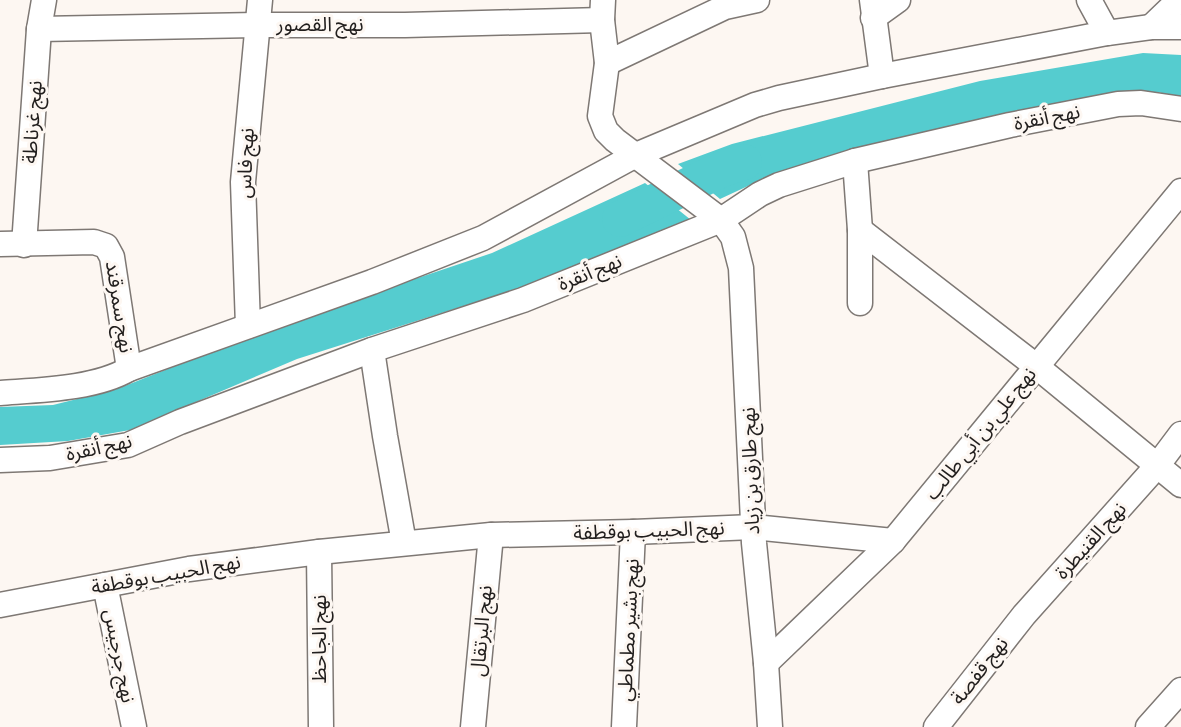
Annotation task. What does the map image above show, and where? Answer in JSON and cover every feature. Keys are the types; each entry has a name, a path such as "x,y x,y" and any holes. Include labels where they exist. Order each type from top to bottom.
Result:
{"street":[{"name":"نهج غرناطة","path":"24,245 39,29 44,0"},
{"name":"نهج فاس","path":"248,326 243,182 260,0"},
{"path":"607,63 725,4 757,0"},
{"path":"882,76 873,9 898,0"},
{"path":"1089,0 1107,33"},
{"path":"1151,27 1179,0"},
{"name":"نهج القصور","path":"39,29 405,25 602,10"},
{"path":"602,10 607,63 600,116 606,131 712,214"},
{"path":"0,393 56,389 117,376 129,369 372,282 483,238 636,155 755,105 882,76 1107,33 1151,27 1181,27"},
{"name":"نهج أنقرة","path":"0,460 50,458 128,445 180,422 372,350 523,300 779,184 855,161 1010,125 1118,104 1141,103 1181,109"},
{"path":"855,161 860,230 860,303"},
{"name":"نهج علي بن أبي طالب","path":"766,663 893,541 1181,191"},
{"name":"نهج طارق بن زياد","path":"712,214 733,237 741,268 753,527 770,727"},
{"path":"860,230 1036,366 1181,485"},
{"name":"نهج سمرقند","path":"0,244 94,242 106,246 112,257 129,369"},
{"path":"372,350 404,543"},
{"name":"نهج القنيطرة","path":"1024,615 1157,466 1181,434"},
{"name":"نهج الحبيب بوقطفة","path":"0,605 189,568 491,534 753,527 893,541"},
{"name":"نهج بشير مطماطي","path":"624,727 633,532"},
{"name":"نهج البرتقال","path":"473,727 491,534"},
{"name":"نهج الجاحظ","path":"319,552 321,727"},
{"name":"نهج جرجيس","path":"105,585 134,727"},
{"name":"نهج قفصة","path":"936,727 1024,615"},
{"path":"1149,727 1181,690"}],"water":[{"path":"1143,53 1181,55 1181,97 1157,92 983,120 763,179 720,199 678,164 732,144 980,81"},
{"path":"645,183 691,220 517,289 297,359 130,430 68,441 0,445 0,407 53,405 117,389 287,322 492,253"}],"waterway":[{"path":"620,219 722,169 744,162"}]}
